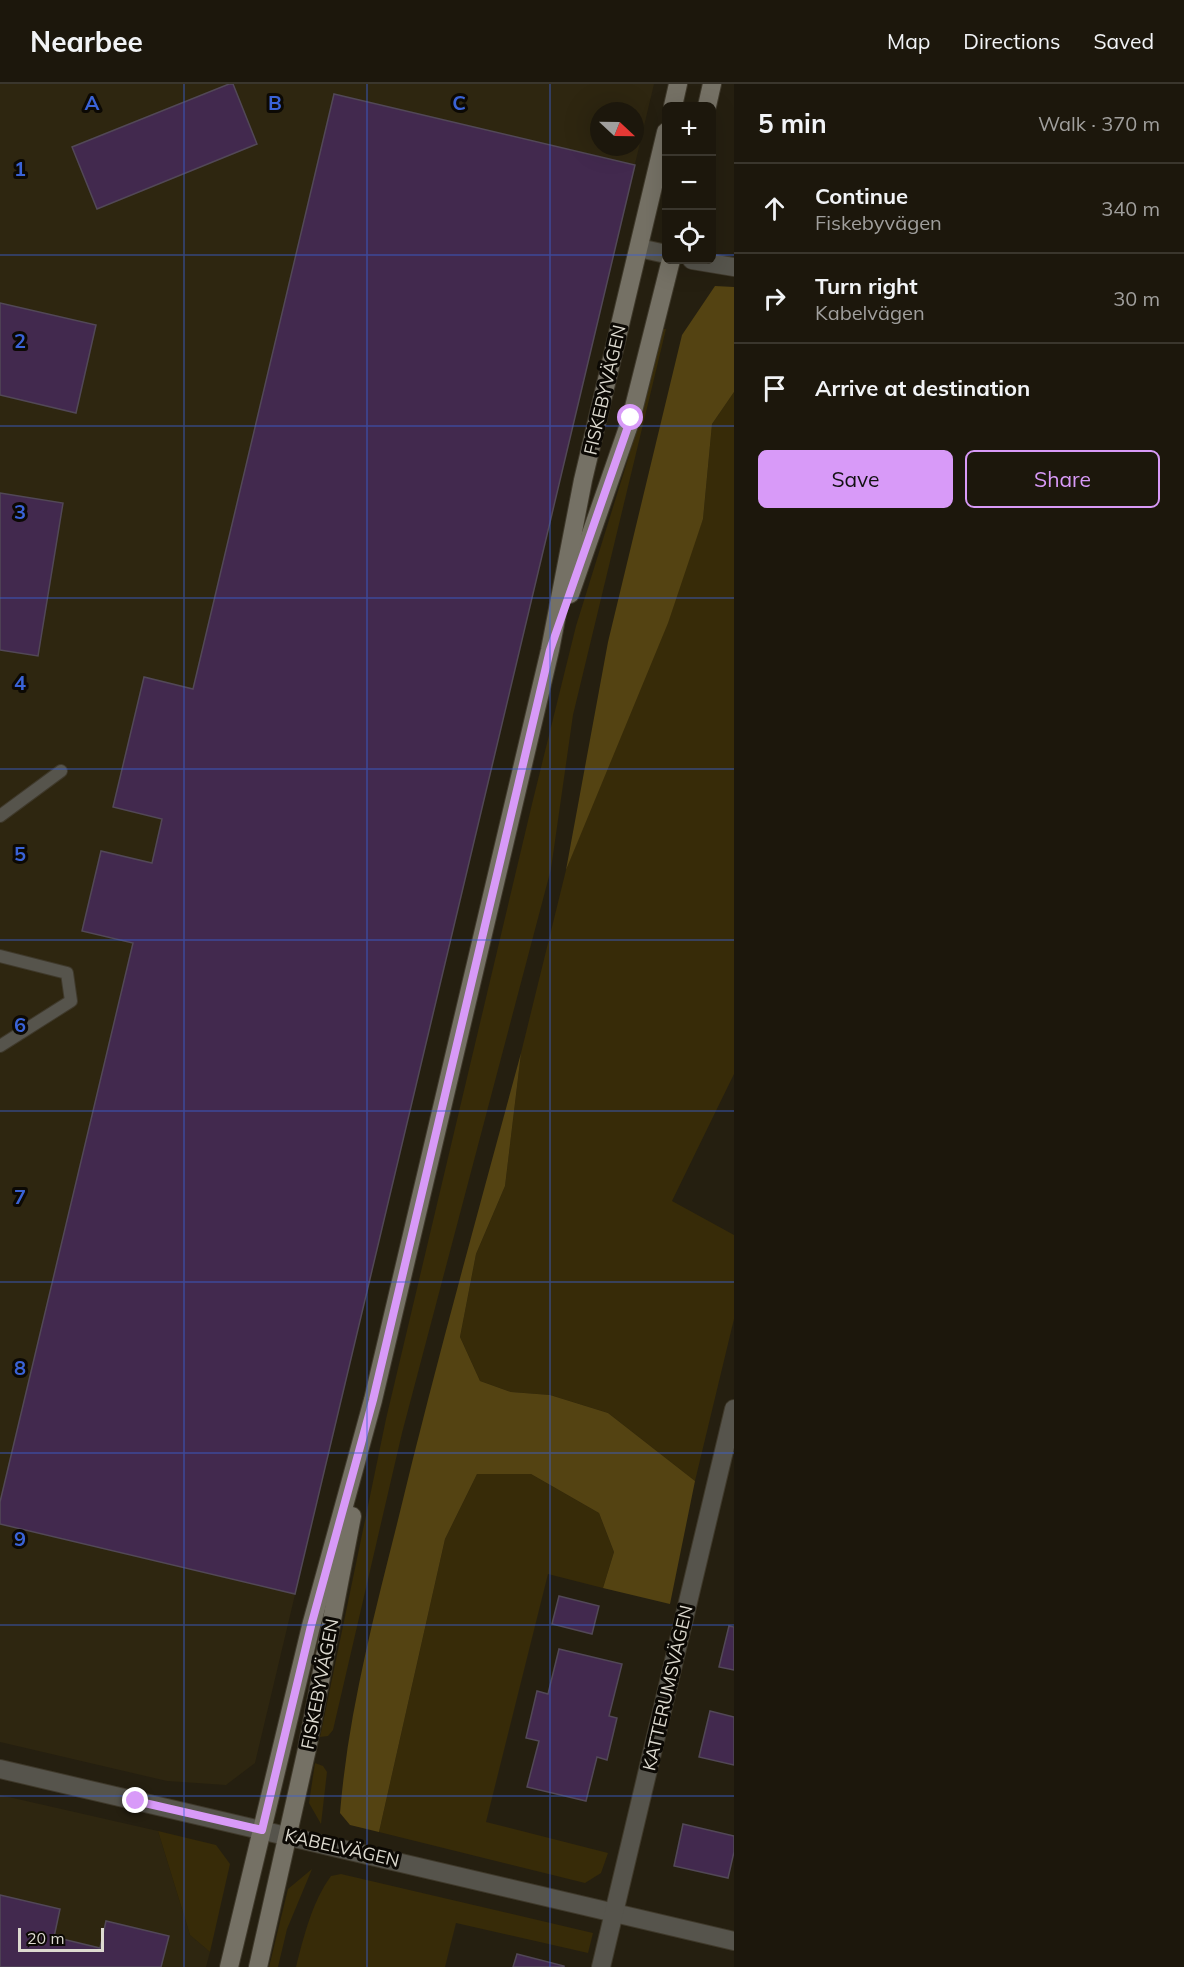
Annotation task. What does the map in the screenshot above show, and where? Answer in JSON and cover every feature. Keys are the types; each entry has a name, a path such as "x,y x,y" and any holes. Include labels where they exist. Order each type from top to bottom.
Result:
{"street":[{"path":"674,102 678,84"},
{"path":"708,102 712,84"},
{"name":"FISKEBYVÄGEN","path":"229,1967 311,1626 373,1400 550,650 583,480 662,149"},
{"path":"639,248 662,253"},
{"name":"FISKEBYVÄGEN","path":"550,650 631,418 670,264"},
{"path":"716,264 734,267"},
{"name":"FISKEBYVÄGEN","path":"258,1967 289,1836 331,1630 373,1400"},
{"name":"KATTERUMSVÄGEN","path":"601,1967 734,1409"},
{"name":"KABELVÄGEN","path":"0,1769 614,1911 734,1941"}],"lane":[{"path":"0,816 61,771"},
{"path":"0,956 67,973 71,1002 0,1046"}],"shaded area":[{"path":"0,84 654,84 644,126 644,102 590,102 590,156 637,156 255,1763 226,1785 167,1781 0,1742"},
{"path":"715,286 734,287 734,392 712,424 703,519 668,623 566,870 608,642 682,335"},
{"path":"663,329 666,329 573,715 551,869 402,1433 333,1730 328,1736 320,1737 386,1419 532,804 576,626 628,459"},
{"path":"734,392 734,1074 672,1201 734,1235 734,1319 695,1481 608,1413 550,1395 511,1392 480,1381 460,1337 476,1254 505,1186 521,1053 566,870 703,519 712,424"},
{"path":"521,1053 505,1186 476,1254 460,1337 480,1381 511,1392 550,1395 608,1413 695,1481 670,1604 603,1588 614,1552 599,1513 531,1474 477,1474 445,1539 379,1832 350,1825 340,1813 355,1704 379,1595 426,1406"},
{"path":"477,1474 531,1474 599,1513 614,1552 603,1588 548,1574 486,1822 608,1853 601,1873 585,1883 379,1832 445,1539"},
{"path":"315,1763 323,1766 327,1772 321,1824 309,1803"},
{"path":"0,1795 158,1831 190,1935 210,1952 206,1967 0,1967"},
{"path":"158,1831 216,1845 230,1864 210,1952 190,1935"},
{"path":"312,1869 287,1929 278,1967 269,1967 288,1889"},
{"path":"341,1874 593,1933 588,1953 456,1923 445,1967 296,1967 309,1920 324,1886 331,1876"}],"building":[{"path":"233,84 257,144 97,209 72,147"},
{"path":"334,94 635,165 295,1594 0,1524 0,1502 133,943 82,931 101,851 152,863 162,819 113,807 144,677 193,689"},
{"path":"0,303 96,325 76,413 0,395"},
{"path":"0,493 63,503 38,656 0,650"},
{"path":"559,1596 599,1606 592,1634 552,1624"},
{"path":"729,1626 734,1627 734,1670 719,1667"},
{"path":"559,1649 622,1664 609,1716 617,1718 607,1760 597,1757 586,1801 527,1787 539,1741 526,1738 537,1691 548,1694"},
{"path":"710,1711 734,1717 734,1765 699,1757"},
{"path":"683,1824 734,1836 734,1852 728,1878 674,1866"},
{"path":"0,1895 60,1909 54,1937 100,1948 106,1921 169,1936 161,1967 0,1967"},
{"path":"517,1954 564,1966 564,1967 513,1967"}],"route":[{"path":"136,1801 262,1830 311,1626 373,1400 550,650 609,487 631,418"}]}
